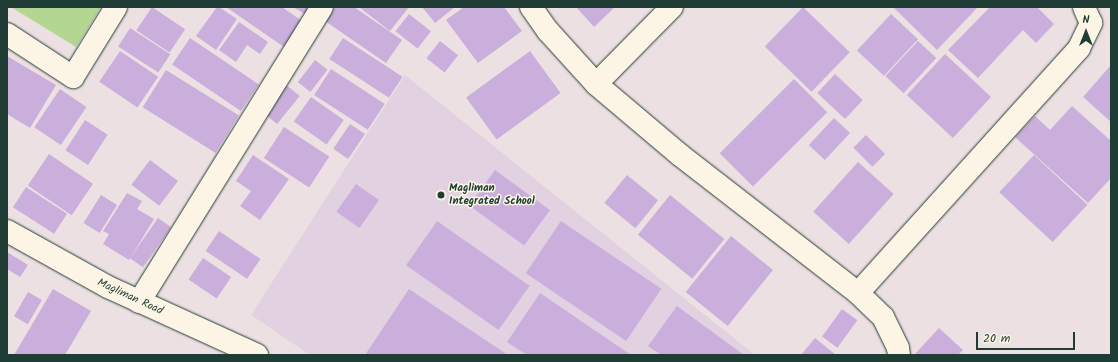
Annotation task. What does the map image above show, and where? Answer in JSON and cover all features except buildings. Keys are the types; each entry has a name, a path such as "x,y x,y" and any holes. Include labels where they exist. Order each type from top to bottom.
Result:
{"street":[{"path":"7,34 73,77 116,7"},
{"path":"140,302 322,7"},
{"path":"531,7 548,32 596,84 680,155 858,293 884,317 898,348 899,355"},
{"path":"596,84 672,7"},
{"path":"858,293 1079,48 1091,23 1084,7"},
{"name":"Magliman Road","path":"7,231 75,270 140,302 257,355"}],"shaded area":[{"name":"Magliman Integrated School","path":"405,75 755,355 310,355 251,315"}],"green space":[{"path":"11,7 101,7 76,47"}],"place":[{"name":"Magliman Integrated School","path":"441,195"}]}
